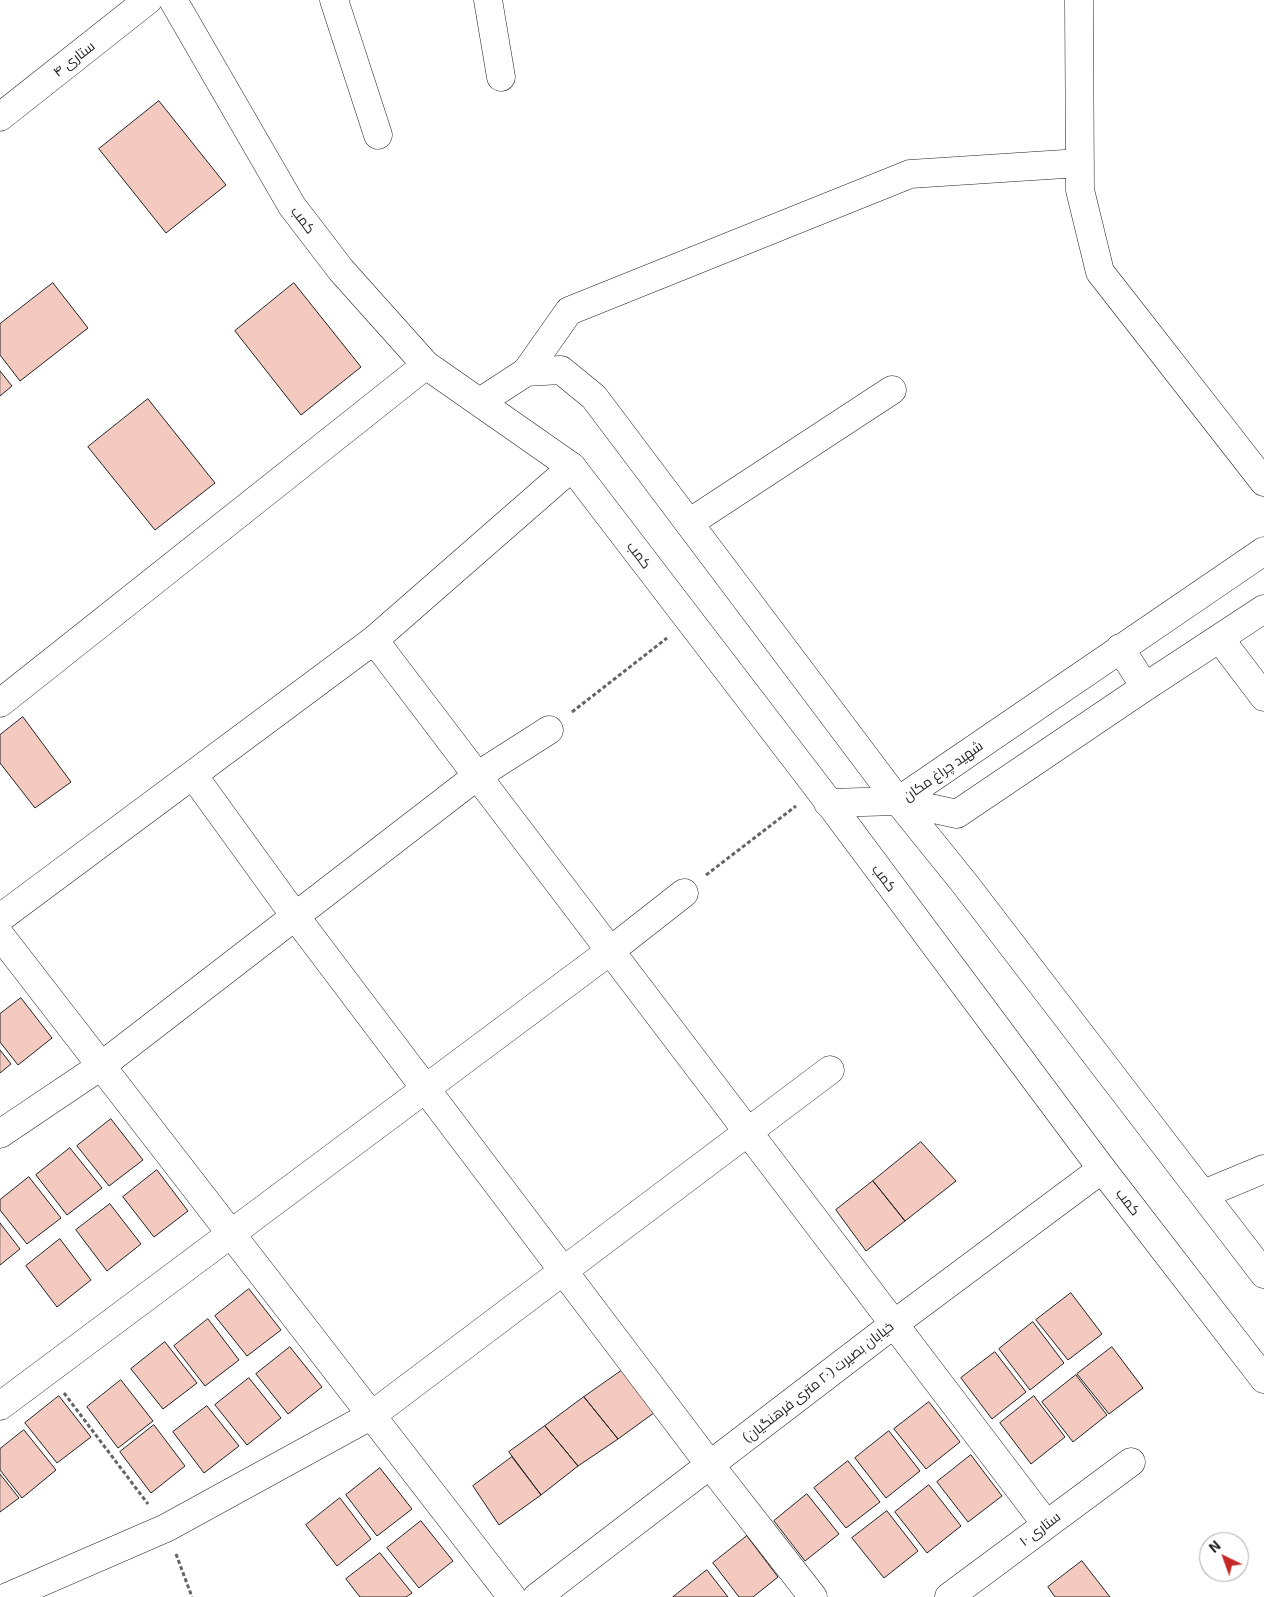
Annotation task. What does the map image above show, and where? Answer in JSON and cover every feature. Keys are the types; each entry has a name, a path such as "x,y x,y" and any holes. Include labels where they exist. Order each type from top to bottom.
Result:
{"street":[{"name":"ستاری ۴","path":"0,117 148,0"},
{"name":"کمب","path":"173,0 292,206 341,270 426,365 572,467 823,796 1102,1169 1264,1379"},
{"path":"334,0 378,134"},
{"path":"488,0 501,77"},
{"path":"1079,0 1080,190 1100,272 1264,482"},
{"path":"480,402 526,372 569,310 910,174 1080,163"},
{"path":"0,703 426,365"},
{"path":"526,372 561,370 594,397 898,801 965,884 1264,1274"},
{"path":"689,523 892,390"},
{"path":"0,918 374,640 572,467"},
{"name":"شهید چراغ مکان","path":"898,801 1264,551"},
{"name":"شهید چراغ مکان","path":"898,801 957,814 1144,687 1264,609"},
{"path":"1220,639 1264,697"},
{"path":"374,640 1046,1524"},
{"path":"1120,648 1144,687"},
{"path":"0,1134 101,1066 478,776 549,730"},
{"path":"193,774 295,916 425,1089 710,1465 813,1597"},
{"path":"823,796 898,801"},
{"path":"0,1406 610,951 684,893"},
{"path":"0,935 512,1597"},
{"path":"7,1597 166,1528 372,1415 830,1070"},
{"name":"خیابان بصیرت (۲۰ متری فرهنگیان)","path":"537,1597 894,1324 1102,1169"},
{"path":"1204,1194 1264,1169"},
{"name":"ستاری ۱۰","path":"949,1597 1131,1462"}],"path":[{"path":"549,730 690,621"},
{"path":"684,893 823,796"},
{"path":"47,1371 166,1528 192,1597"}],"building":[{"path":"159,101 226,185 166,233 99,149"},
{"path":"53,283 88,328 20,381 0,355 0,324"},
{"path":"294,283 361,367 301,415 235,331"},
{"path":"0,371 12,386 0,396"},
{"path":"148,399 215,483 155,530 88,447"},
{"path":"23,717 71,782 35,808 0,763 0,735"},
{"path":"21,998 52,1038 18,1065 0,1042 0,1014"},
{"path":"0,1050 11,1064 0,1073"},
{"path":"111,1119 143,1160 109,1186 77,1146"},
{"path":"921,1142 956,1181 905,1221 873,1181"},
{"path":"70,1148 102,1188 67,1215 36,1175"},
{"path":"157,1170 188,1211 154,1237 123,1197"},
{"path":"29,1177 61,1218 27,1244 0,1210 0,1200"},
{"path":"873,1181 905,1221 866,1251 836,1210"},
{"path":"110,1204 141,1244 107,1271 76,1230"},
{"path":"0,1223 20,1249 0,1265"},
{"path":"60,1239 91,1280 57,1307 26,1266"},
{"path":"249,1289 281,1330 247,1356 215,1316"},
{"path":"1071,1293 1102,1334 1068,1360 1036,1320"},
{"path":"208,1319 239,1360 205,1386 174,1346"},
{"path":"1033,1322 1064,1363 1030,1390 999,1349"},
{"path":"165,1342 197,1383 163,1409 131,1369"},
{"path":"290,1347 322,1387 288,1414 256,1374"},
{"path":"1112,1347 1143,1388 1109,1414 1077,1374"},
{"path":"995,1352 1026,1392 992,1419 961,1378"},
{"path":"624,1369 658,1410 618,1439 584,1397"},
{"path":"1076,1375 1107,1415 1073,1442 1042,1402"},
{"path":"249,1378 281,1418 247,1445 215,1405"},
{"path":"121,1380 153,1421 118,1448 87,1407"},
{"path":"59,1396 91,1437 57,1463 25,1423"},
{"path":"1034,1396 1065,1437 1031,1464 1000,1423"},
{"path":"584,1397 618,1439 578,1466 545,1426"},
{"path":"929,1402 960,1442 926,1469 894,1429"},
{"path":"207,1406 239,1446 204,1473 173,1432"},
{"path":"154,1425 185,1466 151,1493 120,1452"},
{"path":"545,1426 578,1466 541,1495 509,1452"},
{"path":"24,1430 56,1470 22,1498 0,1470 0,1449"},
{"path":"889,1431 920,1471 886,1498 855,1458"},
{"path":"971,1455 1002,1496 968,1522 937,1482"},
{"path":"512,1457 541,1495 499,1525 473,1486"},
{"path":"848,1461 880,1502 846,1528 814,1488"},
{"path":"380,1468 412,1509 377,1536 346,1495"},
{"path":"0,1474 19,1498 0,1512"},
{"path":"929,1485 961,1526 927,1553 895,1512"},
{"path":"807,1494 839,1534 805,1561 774,1521"},
{"path":"340,1498 371,1539 337,1566 306,1525"},
{"path":"887,1511 918,1551 884,1578 852,1538"},
{"path":"421,1521 453,1561 419,1588 387,1548"},
{"path":"747,1536 778,1577 753,1597 739,1597 713,1563"},
{"path":"380,1553 412,1593 406,1597 360,1597 346,1579"},
{"path":"1082,1561 1110,1597 1055,1597 1048,1587"},
{"path":"707,1570 728,1597 673,1597"}]}
